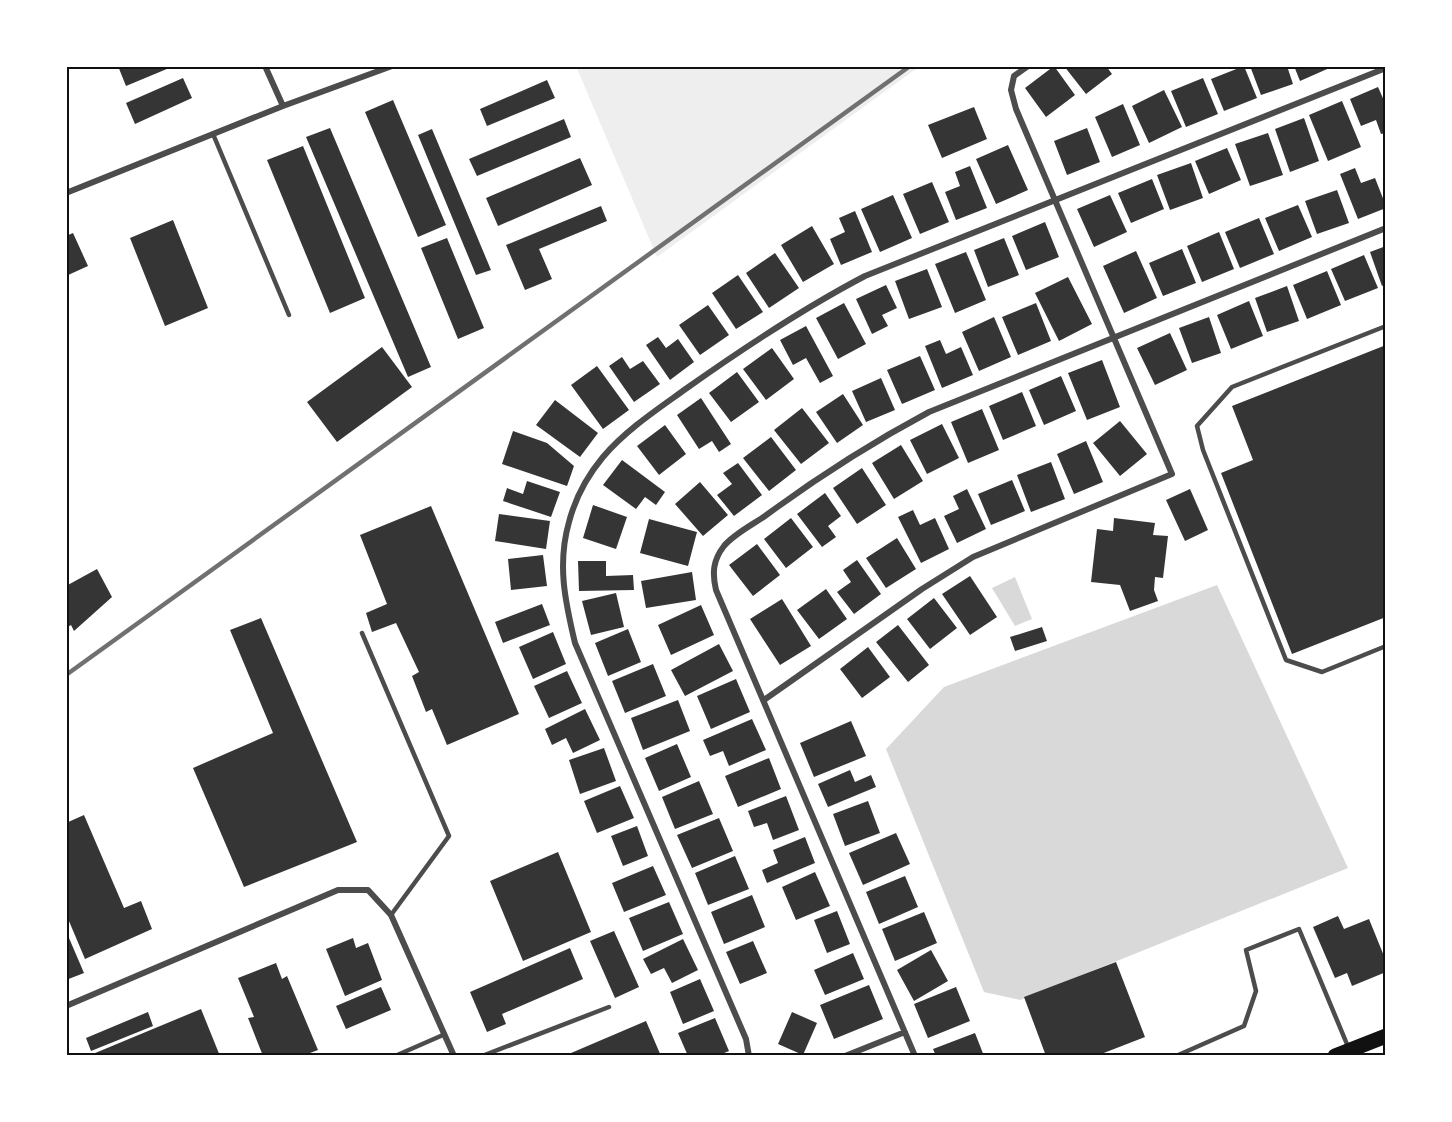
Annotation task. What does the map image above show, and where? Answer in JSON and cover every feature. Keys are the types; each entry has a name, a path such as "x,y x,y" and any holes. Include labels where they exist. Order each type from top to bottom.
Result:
{"main road":[{"path":"1343,1053 1386,1036"}],"street":[{"path":"265,66 283,106"},
{"path":"66,193 283,106 392,66"},
{"path":"764,700 922,589 973,557 1172,474 1016,109 1011,90 1014,76 1028,66"},
{"path":"749,1056 746,1039 575,643 565,600 561,561 569,520 583,487 603,458 635,425 760,336 807,307 865,276 1386,68"},
{"path":"915,1056 716,590 713,576 715,561 725,545 861,450 929,412 1386,228"},
{"path":"66,1006 338,890 368,890 391,915 454,1056"},
{"path":"845,1056 905,1032"}],"lane":[{"path":"213,134 289,315"},
{"path":"1386,326 1232,387 1197,426 1203,450 1286,660 1322,672 1386,646"},
{"path":"362,633 449,836 391,915"},
{"path":"1176,1056 1244,1026 1256,991 1246,950 1299,928 1343,1053"},
{"path":"482,1056 609,1007"},
{"path":"395,1056 443,1035"}],"shaded area":[{"path":"576,66 920,66 657,257"},
{"path":"1015,577 1032,619 1015,626 992,588"},
{"path":"1217,585 1348,868 1020,1000 984,992 886,749 944,687"}],"building":[{"path":"118,66 174,66 126,86"},
{"path":"1054,66 1075,95 1046,117 1025,88"},
{"path":"1064,66 1106,66 1112,74 1086,94"},
{"path":"1244,66 1257,98 1224,111 1211,79"},
{"path":"1250,66 1287,66 1293,84 1261,95"},
{"path":"1294,66 1334,66 1300,81"},
{"path":"183,78 192,98 135,124 126,103"},
{"path":"1203,78 1218,114 1186,127 1171,91"},
{"path":"547,80 555,98 487,126 480,109"},
{"path":"1378,87 1386,105 1386,133 1381,134 1376,120 1361,126 1350,99"},
{"path":"1164,90 1182,127 1149,143 1132,106"},
{"path":"393,100 446,225 418,237 365,112"},
{"path":"1342,101 1361,147 1328,161 1309,115"},
{"path":"1123,104 1140,145 1112,157 1095,117"},
{"path":"974,107 987,139 942,158 928,125"},
{"path":"1304,118 1319,161 1290,172 1275,129"},
{"path":"564,119 571,137 477,176 469,159"},
{"path":"330,128 431,367 408,377 306,137"},
{"path":"1087,128 1100,162 1067,175 1054,141"},
{"path":"432,129 491,270 476,275 418,135"},
{"path":"1268,133 1283,175 1250,186 1235,144"},
{"path":"1008,145 1028,190 996,204 976,159"},
{"path":"303,146 365,298 330,313 267,160"},
{"path":"1227,148 1241,180 1209,194 1195,161"},
{"path":"580,158 592,185 498,226 486,198"},
{"path":"1191,163 1203,198 1170,210 1157,175"},
{"path":"970,166 987,208 956,220 945,192 960,186 955,172"},
{"path":"1355,168 1361,183 1375,178 1386,206 1386,208 1358,219 1340,174"},
{"path":"1152,179 1164,209 1131,223 1118,193"},
{"path":"932,182 949,222 920,234 903,194"},
{"path":"1337,190 1349,223 1317,234 1305,201"},
{"path":"893,195 912,238 880,252 861,209"},
{"path":"1110,195 1127,232 1094,247 1077,209"},
{"path":"1298,205 1312,237 1279,251 1265,218"},
{"path":"601,206 607,221 539,249 552,279 525,290 506,245"},
{"path":"855,211 872,252 841,265 830,239 845,232 839,218"},
{"path":"1259,218 1274,254 1240,268 1225,232"},
{"path":"173,220 208,308 165,326 130,238"},
{"path":"1045,222 1059,257 1026,270 1012,236"},
{"path":"812,226 834,264 803,282 781,245"},
{"path":"1219,232 1234,269 1202,282 1187,246"},
{"path":"73,233 88,266 66,276 66,236"},
{"path":"447,238 484,328 458,339 421,248"},
{"path":"1004,238 1019,275 988,287 974,250"},
{"path":"1386,246 1386,284 1382,286 1370,252"},
{"path":"1182,249 1196,283 1163,296 1149,263"},
{"path":"1136,251 1157,298 1124,313 1103,266"},
{"path":"966,252 986,300 955,313 935,264"},
{"path":"775,253 799,288 769,308 746,273"},
{"path":"1364,255 1378,288 1345,301 1331,269"},
{"path":"927,269 942,307 909,319 895,281"},
{"path":"1327,271 1341,305 1307,319 1293,285"},
{"path":"738,275 763,312 736,329 712,293"},
{"path":"1068,277 1092,324 1059,341 1035,293"},
{"path":"886,285 897,308 882,315 888,326 872,334 856,299"},
{"path":"1287,286 1299,321 1267,332 1255,298"},
{"path":"1249,301 1263,336 1231,349 1217,315"},
{"path":"844,303 866,344 838,359 816,318"},
{"path":"1036,303 1051,341 1018,355 1002,317"},
{"path":"708,305 729,335 700,355 679,325"},
{"path":"994,317 1011,357 979,371 962,332"},
{"path":"1209,317 1221,353 1192,363 1179,328"},
{"path":"806,326 833,376 820,383 806,358 793,365 780,340"},
{"path":"1170,333 1187,370 1155,385 1137,348"},
{"path":"658,337 666,348 678,339 694,362 670,380 646,345"},
{"path":"940,340 946,354 961,347 973,375 942,388 925,346"},
{"path":"1386,345 1386,617 1292,654 1221,473 1253,460 1232,406"},
{"path":"382,347 412,387 337,442 307,402"},
{"path":"772,348 794,379 766,400 743,369"},
{"path":"920,356 935,390 902,404 887,370"},
{"path":"622,357 630,369 643,361 660,384 634,402 609,366"},
{"path":"1102,360 1120,407 1087,420 1068,373"},
{"path":"597,366 629,410 603,429 571,385"},
{"path":"737,372 759,402 731,422 709,393"},
{"path":"1061,376 1076,411 1044,425 1029,390"},
{"path":"881,378 895,410 866,422 852,391"},
{"path":"1022,392 1036,426 1003,440 989,406"},
{"path":"843,394 863,425 837,443 816,412"},
{"path":"701,398 731,444 719,452 712,441 699,449 677,415"},
{"path":"555,400 598,433 580,457 536,425"},
{"path":"802,408 829,443 801,464 774,430"},
{"path":"982,409 999,450 968,463 951,422"},
{"path":"1120,421 1147,454 1120,476 1093,443"},
{"path":"942,424 959,458 927,474 910,440"},
{"path":"665,425 686,454 659,475 637,446"},
{"path":"513,431 547,443 574,466 567,486 502,464"},
{"path":"771,437 796,470 769,491 743,458"},
{"path":"1086,441 1103,482 1074,494 1057,454"},
{"path":"901,445 923,481 894,499 872,463"},
{"path":"622,460 665,492 656,505 645,497 636,509 603,485"},
{"path":"1051,462 1065,499 1031,512 1017,475"},
{"path":"738,463 762,495 734,516 717,495 732,484 723,473"},
{"path":"862,468 886,505 857,524 833,488"},
{"path":"1012,480 1025,511 991,525 978,494"},
{"path":"527,481 560,492 551,517 503,501 507,488 523,494"},
{"path":"700,482 728,515 703,536 675,504"},
{"path":"967,489 986,529 957,543 944,516 959,509 953,496"},
{"path":"1190,489 1208,530 1185,541 1166,500"},
{"path":"825,493 841,516 828,526 836,537 822,547 797,514"},
{"path":"593,505 627,517 616,549 583,538"},
{"path":"431,506 519,714 447,745 432,709 426,712 412,676 419,672 396,623 372,632 366,613 387,604 360,535"},
{"path":"913,510 920,525 935,518 949,549 921,563 898,517"},
{"path":"499,514 550,521 546,549 495,541"},
{"path":"791,518 813,547 786,568 764,539"},
{"path":"1114,518 1155,523 1153,535 1168,536 1163,578 1155,577 1154,590 1158,601 1130,611 1120,585 1091,582 1097,529 1113,531"},
{"path":"649,519 697,532 688,566 640,553"},
{"path":"897,538 916,569 886,588 866,558"},
{"path":"757,544 780,575 753,596 729,565"},
{"path":"543,555 547,586 511,590 508,559"},
{"path":"857,560 881,594 854,614 837,592 851,582 843,570"},
{"path":"578,561 606,561 606,576 633,575 634,590 579,591"},
{"path":"97,569 112,597 74,631 71,625 66,628 66,586"},
{"path":"692,572 696,600 646,608 641,581"},
{"path":"970,576 997,617 970,635 942,594"},
{"path":"826,589 847,619 819,639 797,610"},
{"path":"616,593 624,627 591,635 582,601"},
{"path":"934,598 957,628 930,649 907,619"},
{"path":"782,599 811,646 780,665 750,619"},
{"path":"542,604 550,625 503,643 495,622"},
{"path":"701,605 714,635 671,655 658,625"},
{"path":"261,618 357,842 244,887 193,768 273,733 230,630"},
{"path":"898,625 929,665 908,682 876,642"},
{"path":"1042,627 1047,641 1015,651 1010,637"},
{"path":"628,629 641,662 608,676 595,643"},
{"path":"553,632 566,664 533,679 519,647"},
{"path":"719,644 733,671 685,696 671,670"},
{"path":"868,647 890,677 862,698 840,669"},
{"path":"653,664 666,696 625,713 612,681"},
{"path":"567,671 582,703 549,718 534,686"},
{"path":"736,679 750,712 711,729 697,696"},
{"path":"678,700 690,731 643,750 631,718"},
{"path":"585,709 600,740 573,753 566,738 552,745 545,729"},
{"path":"752,719 766,750 729,766 723,751 710,756 703,740"},
{"path":"851,721 866,756 814,777 800,743"},
{"path":"677,744 691,777 659,791 645,758"},
{"path":"604,748 616,781 580,794 569,760"},
{"path":"769,758 781,789 738,807 725,776"},
{"path":"850,770 855,782 871,775 876,787 828,807 818,784"},
{"path":"699,781 713,814 675,829 662,797"},
{"path":"620,786 634,818 597,833 584,801"},
{"path":"786,796 799,830 773,840 767,823 754,827 748,811"},
{"path":"868,801 880,833 845,846 833,814"},
{"path":"84,815 124,908 141,901 152,929 85,959 66,914 66,823"},
{"path":"719,818 733,851 692,868 677,835"},
{"path":"637,826 648,856 623,866 611,836"},
{"path":"896,833 910,864 863,885 849,853"},
{"path":"805,837 815,863 767,883 762,870 778,863 773,850"},
{"path":"558,852 591,932 523,961 490,881"},
{"path":"735,856 749,889 708,905 695,873"},
{"path":"653,866 666,895 624,912 612,883"},
{"path":"815,872 830,906 796,920 782,887"},
{"path":"905,876 918,907 879,924 866,892"},
{"path":"752,895 765,927 724,944 711,912"},
{"path":"669,902 683,934 643,951 629,918"},
{"path":"837,911 850,944 827,953 814,920"},
{"path":"924,912 937,943 895,961 882,929"},
{"path":"1338,916 1344,929 1369,919 1386,961 1386,972 1352,986 1347,973 1335,978 1313,927"},
{"path":"66,931 84,973 66,980"},
{"path":"614,931 639,987 615,998 590,941"},
{"path":"353,938 356,948 368,943 382,980 345,996 326,949"},
{"path":"683,939 698,970 672,983 664,968 651,974 643,959"},
{"path":"753,941 767,973 740,984 726,952"},
{"path":"570,948 583,979 502,1014 506,1024 487,1032 470,992"},
{"path":"931,950 948,981 914,1001 897,970"},
{"path":"853,953 864,979 825,995 814,970"},
{"path":"1116,962 1145,1037 1096,1056 1046,1056 1024,997"},
{"path":"276,963 282,979 287,976 318,1050 302,1056 263,1056 248,1018 254,1017 238,978"},
{"path":"700,979 714,1011 683,1024 670,992"},
{"path":"869,985 883,1019 834,1039 820,1005"},
{"path":"381,987 391,1010 346,1029 336,1006"},
{"path":"956,987 970,1021 928,1038 914,1004"},
{"path":"201,1009 220,1056 88,1056"},
{"path":"148,1012 153,1026 91,1051 86,1038"},
{"path":"792,1012 817,1023 803,1055 778,1044"},
{"path":"715,1018 729,1051 717,1056 688,1056 678,1033"},
{"path":"646,1021 661,1056 564,1056"},
{"path":"975,1033 984,1056 936,1056 933,1049"}],"railway":[{"path":"66,675 910,66"}]}
